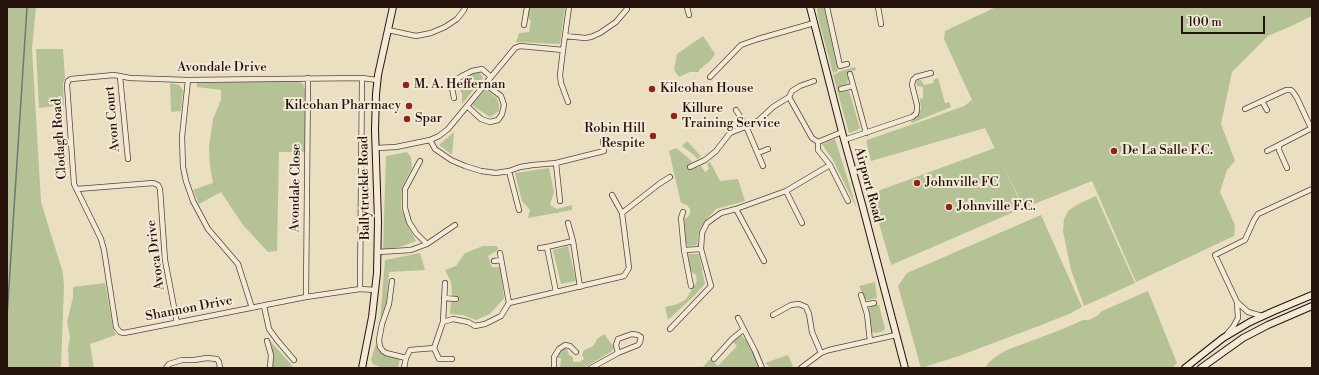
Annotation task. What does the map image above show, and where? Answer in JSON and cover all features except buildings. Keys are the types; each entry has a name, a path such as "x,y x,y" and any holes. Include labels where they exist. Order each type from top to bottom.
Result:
{"main road":[{"name":"Ballytruckle Road","path":"363,368 372,323 376,290 378,252 375,111 378,80 393,7"},
{"name":"Airport Road","path":"810,7 905,368"},
{"path":"1185,368 1223,338 1262,316 1312,295"},
{"path":"1201,368 1243,338 1268,325 1312,306"}],"street":[{"path":"388,30 416,36 431,33 457,19 465,7"},
{"path":"524,25 527,7"},
{"path":"568,102 561,83 560,75 569,7"},
{"path":"687,7 689,15"},
{"path":"827,7 840,66 847,64"},
{"path":"878,7 880,24"},
{"path":"565,36 585,38 591,37 600,33 616,22 627,9"},
{"path":"710,77 741,45 814,23"},
{"path":"376,148 396,147 430,140 448,130 515,48 520,46 563,50"},
{"path":"454,98 452,88 454,81 472,70 482,69 491,77"},
{"path":"850,74 866,133"},
{"path":"844,140 912,117 916,114 917,105 912,85 913,80 916,77 931,74"},
{"name":"Avondale Drive","path":"68,81 71,78 114,75 130,78 188,80 362,78 378,80"},
{"name":"Avon Court","path":"120,77 128,159"},
{"name":"Avondale Close","path":"306,297 308,78"},
{"path":"360,289 362,78"},
{"path":"188,80 182,138 183,167 186,181 193,201 208,229 238,264 252,308"},
{"name":"Clodagh Road","path":"68,81 67,85 74,184 101,239 116,327 118,330"},
{"path":"690,167 705,160 716,151 730,133 759,120 773,107 789,97 792,91 814,81"},
{"path":"467,106 481,119 490,122 498,120 502,114 504,105 501,96 485,84"},
{"path":"841,89 853,86"},
{"path":"1245,109 1286,90 1291,90 1297,98 1312,128 1267,151"},
{"path":"789,97 812,138 818,142"},
{"path":"1262,101 1267,110"},
{"path":"736,110 746,126 763,166"},
{"path":"818,142 842,132"},
{"path":"430,140 435,149 440,153 465,166 481,171 496,173 526,166 556,163 604,151 603,140"},
{"path":"818,142 818,150 830,165 848,201"},
{"path":"1279,145 1279,150 1287,168"},
{"path":"758,152 768,149"},
{"path":"420,161 405,189 405,208 409,222 416,233 427,244"},
{"path":"556,163 560,201"},
{"path":"670,328 711,286 701,249 702,233 707,223 721,213 786,191 830,165"},
{"path":"509,171 519,210"},
{"path":"622,213 658,184 670,177"},
{"name":"Avoca Drive","path":"77,190 153,183 158,185 160,189 165,260 177,323"},
{"path":"1223,338 1233,328 1238,318 1237,302 1215,255 1245,240 1258,214 1312,190"},
{"path":"786,191 802,222"},
{"path":"509,303 624,276 629,268 622,213 612,194"},
{"path":"736,209 764,260"},
{"path":"684,212 681,218 684,250 691,286"},
{"path":"568,223 573,241 580,287"},
{"path":"378,252 411,250 427,244 455,225"},
{"path":"540,248 573,241"},
{"path":"547,247 556,292"},
{"path":"684,250 701,249"},
{"path":"443,322 453,319 468,322 475,326 485,324 501,316 509,303 500,253"},
{"path":"494,261 501,260"},
{"path":"392,281 389,304 382,324 379,340 380,347 382,351 386,353 406,358"},
{"path":"445,283 443,322 434,348 439,359 452,359"},
{"name":"Shannon Drive","path":"118,330 124,333 306,297 360,289 376,290"},
{"path":"861,295 868,317 870,341"},
{"path":"444,298 456,299"},
{"path":"864,305 874,302"},
{"path":"1237,302 1248,312 1262,316"},
{"path":"772,315 791,305 799,304 806,307 809,314 812,332 821,353"},
{"path":"264,306 269,329 276,340 294,360"},
{"path":"738,318 762,368"},
{"path":"714,359 732,339 743,330"},
{"path":"591,368 618,353 638,345 641,337 632,334 618,339 616,345 618,353"},
{"path":"801,368 821,353 829,350 896,335"},
{"path":"267,341 271,355 270,368"},
{"path":"554,368 554,356 559,349 565,345 570,346 576,352"},
{"path":"404,368 406,358 410,350 434,348"},
{"path":"166,368 169,364 182,360 207,358 217,359 220,368"}],"green space":[{"path":"7,7 36,7 32,49 41,202 63,273 64,287 61,368 7,368"},
{"path":"529,7 565,7 560,44 516,42 519,33 529,32 531,21 528,18"},
{"path":"817,7 824,7 838,71 833,73 818,18"},
{"name":"De La Salle F.C.","path":"996,7 1312,7 1312,16 1268,36 1232,72 1221,124 1235,161 1227,170 1220,192 1235,225 1234,236 1136,282 1092,181 1024,208 985,128 871,161 866,142 867,140 964,106 972,100 944,39 945,31"},
{"path":"703,36 715,54 710,61 699,70 699,72 690,72 679,77 674,70 677,54"},
{"path":"36,49 63,49 65,78 63,84 64,105 39,108"},
{"path":"855,67 856,70 847,73 847,84 839,87 841,92 849,91 860,128 849,133 833,75"},
{"path":"475,72 480,73 483,78 462,104 462,94 457,84"},
{"path":"938,78 945,103 949,102 951,107 912,123 911,121 917,117 921,109 920,99 923,98 923,87 917,86 916,81 921,80 924,85 934,83 933,80"},
{"path":"298,81 303,84 305,90 305,152 279,152 277,251 268,252 243,225 221,192 199,204 193,190 213,183 209,147 213,119 221,100 221,90 197,87 197,83"},
{"path":"170,83 179,85 183,90 181,111 171,112"},
{"path":"485,89 497,98 499,105 499,111 490,117 472,105"},
{"path":"454,132 452,155 439,145"},
{"path":"835,139 857,209 833,160 822,144"},
{"path":"687,141 701,156 697,159 682,146"},
{"path":"676,148 692,161 688,165 690,170 701,166 705,172 709,169 707,164 710,162 720,181 738,179 745,201 716,209 705,221 699,231 697,245 689,246 686,244 684,219 688,217 690,209 687,205 681,203 669,151"},
{"name":"Johnville F.C.","path":"995,148 1023,208 891,265 874,206 878,204 875,192"},
{"path":"407,152 411,157 412,168 402,187 401,208 416,241 400,247 383,250 386,156"},
{"path":"549,168 554,192 550,205 557,209 572,205 572,210 528,218 530,210 522,201 515,173"},
{"path":"1096,196 1135,283 1084,306 1071,270 1063,231 1064,219 1069,210"},
{"path":"1041,215 1082,307 1069,314 1036,327 959,356 921,368 898,286 907,273"},
{"path":"483,246 497,246 498,250 488,256 492,267 500,267 504,298 490,314 476,320 463,315 450,314 451,302 459,302 459,297 452,296 451,282 445,270 456,266 465,253"},
{"path":"568,246 576,281 561,284 553,250"},
{"path":"420,253 425,270 389,272 386,304 380,319 385,260"},
{"path":"688,254 699,254 705,284 668,320 665,307 678,304 686,299 697,281 696,275 690,271"},
{"path":"875,282 877,298 868,300 865,299 859,286"},
{"path":"105,283 113,328 116,335 90,344 94,368 69,368 68,348 70,338 67,322 73,297 73,287"},
{"path":"1148,291 1177,363 1172,368 985,368 989,362 1007,350 1083,320 1089,320 1097,316 1102,311"},
{"path":"879,305 885,329 877,333 871,332 869,309 870,306"},
{"path":"604,334 614,347 612,351 584,368 556,368 560,367 561,358 557,358 557,356 563,348 567,349 569,355 573,357 573,362 580,362 584,359 582,355 584,350 592,347 597,339"},
{"path":"741,335 747,341 753,352 759,368 702,368 710,359 718,366 737,346 733,342 738,336"},
{"path":"270,341 293,368 273,368 273,355"},
{"path":"376,343 378,349 383,354 400,359 398,368 382,368 373,364 371,360"},
{"path":"788,355 793,366 791,368 771,368 765,363"}],"waterway":[{"path":"7,317 27,7"}],"place":[{"name":"M. A. Heffernan","path":"406,85"},
{"name":"Kilcohan House","path":"652,89"},
{"name":"Kilcohan Pharmacy","path":"409,106"},
{"name":"Killure Training Service","path":"674,116"},
{"name":"Spar","path":"407,119"},
{"name":"Robin Hill Respite","path":"653,136"},
{"name":"De La Salle F.C.","path":"1114,151"},
{"name":"Johnville FC","path":"917,183"},
{"name":"Johnville F.C.","path":"949,207"}]}
